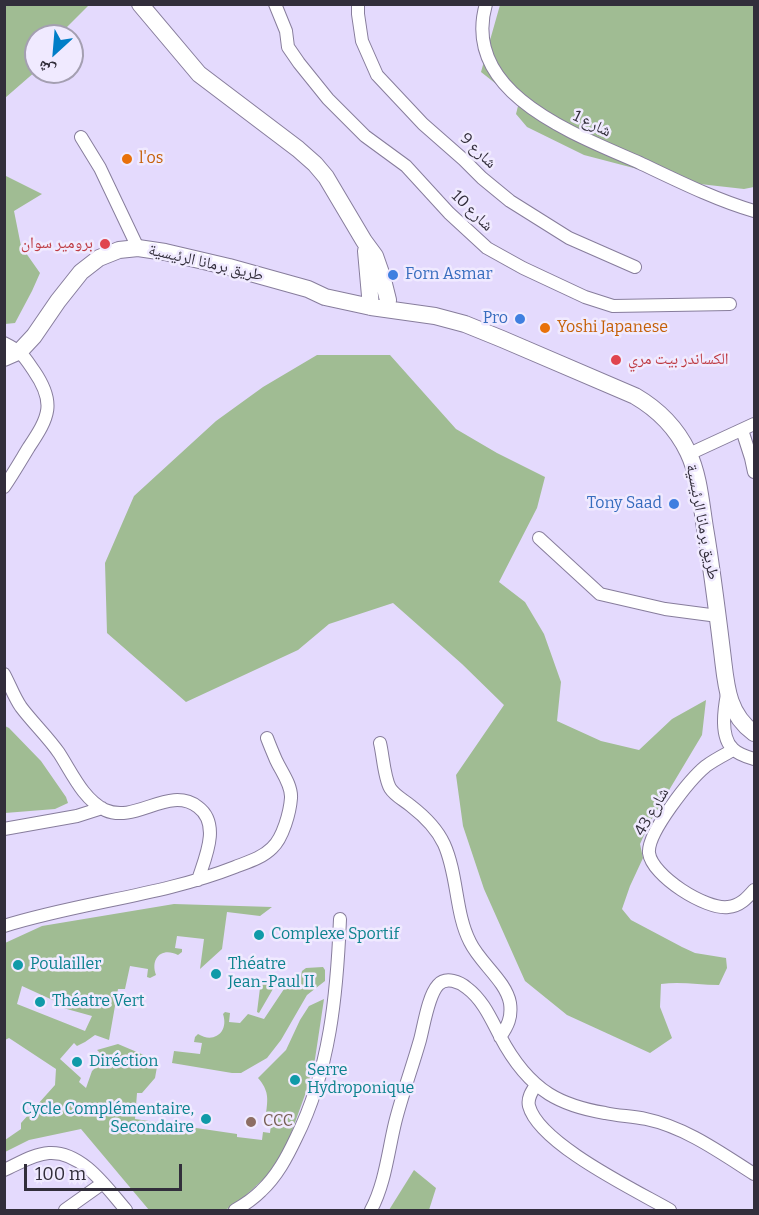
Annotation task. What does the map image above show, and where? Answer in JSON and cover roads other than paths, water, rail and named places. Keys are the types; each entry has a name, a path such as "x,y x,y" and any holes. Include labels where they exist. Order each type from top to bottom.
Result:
{"main road":[{"path":"140,4 199,74 298,148 315,164 364,241 379,303"},
{"name":"طريق برمانا الرئيسية","path":"10,351 34,336 81,272 99,258 119,250 138,248 195,258 308,289 328,288 379,303 416,306 435,316 465,324 502,339 635,396 651,405 675,430 696,474 718,616 727,693 738,718 754,733"}],"street":[{"name":"شارع 10","path":"275,4 286,31 288,47 328,99 365,136 406,166 449,213 487,248 585,297 613,306 730,304"},
{"name":"شارع 9","path":"358,4 362,41 377,75 423,124 510,201 569,238 635,267"},
{"name":"شارع 1","path":"486,4 483,35 486,55 505,86 533,109 563,128 611,151 754,211"},
{"path":"81,137 100,168 138,248"},
{"path":"4,487 42,427 48,409 43,387 10,351"},
{"path":"688,454 754,424"},
{"path":"742,430 752,458 754,472"},
{"path":"539,538 600,594 665,609 718,616"},
{"path":"4,674 21,707 58,753 82,790 102,808 114,813 127,813 174,801 191,802 201,810 211,831 198,880"},
{"path":"727,693 725,735 733,750 754,759"},
{"path":"4,926 198,880 258,858 271,849 278,842 285,825 291,796 286,779 267,738"},
{"path":"380,743 390,788 424,817 436,831 444,846 457,889 462,921 468,940 475,953 507,992 511,1018 508,1027 500,1037"},
{"name":"شارع 43","path":"733,750 707,765 697,775 676,801 654,835 649,853 657,870 673,883 692,896 720,908 737,906 754,890"},
{"path":"4,829 77,816 102,808"},
{"path":"235,1210 252,1199 279,1171 309,1111 324,1062 329,1035 335,995 340,919"},
{"path":"371,1210 379,1192 400,1104 433,994 443,981 452,980 467,987 478,998 524,1073 552,1096 583,1109 645,1118 668,1125 729,1157 754,1174"},
{"path":"536,1085 530,1094 529,1104 534,1117 552,1138 607,1175 670,1210"},
{"path":"4,1170 35,1156 56,1153 74,1159 87,1168 126,1210"},
{"path":"65,1210 103,1183"}],"place":[{"name":"l'os","path":"127,159"},
{"name":"برومير سوان","path":"105,244"},
{"name":"Forn Asmar","path":"393,275"},
{"name":"Pro","path":"520,319"},
{"name":"Yoshi Japanese","path":"545,328"},
{"name":"الكساندر بيت مري","path":"616,360"},
{"name":"Tony Saad","path":"674,504"},
{"name":"Complexe Sportif","path":"259,935"},
{"name":"Poulailler","path":"18,965"},
{"name":"Théatre Jean-Paul II","path":"216,974"},
{"name":"Théatre Vert","path":"40,1002"},
{"name":"Diréction","path":"77,1062"},
{"name":"Serre Hydroponique","path":"295,1080"},
{"name":"Cycle Complémentaire, Secondaire","path":"206,1119"},
{"name":"CCC","path":"251,1122"}]}
